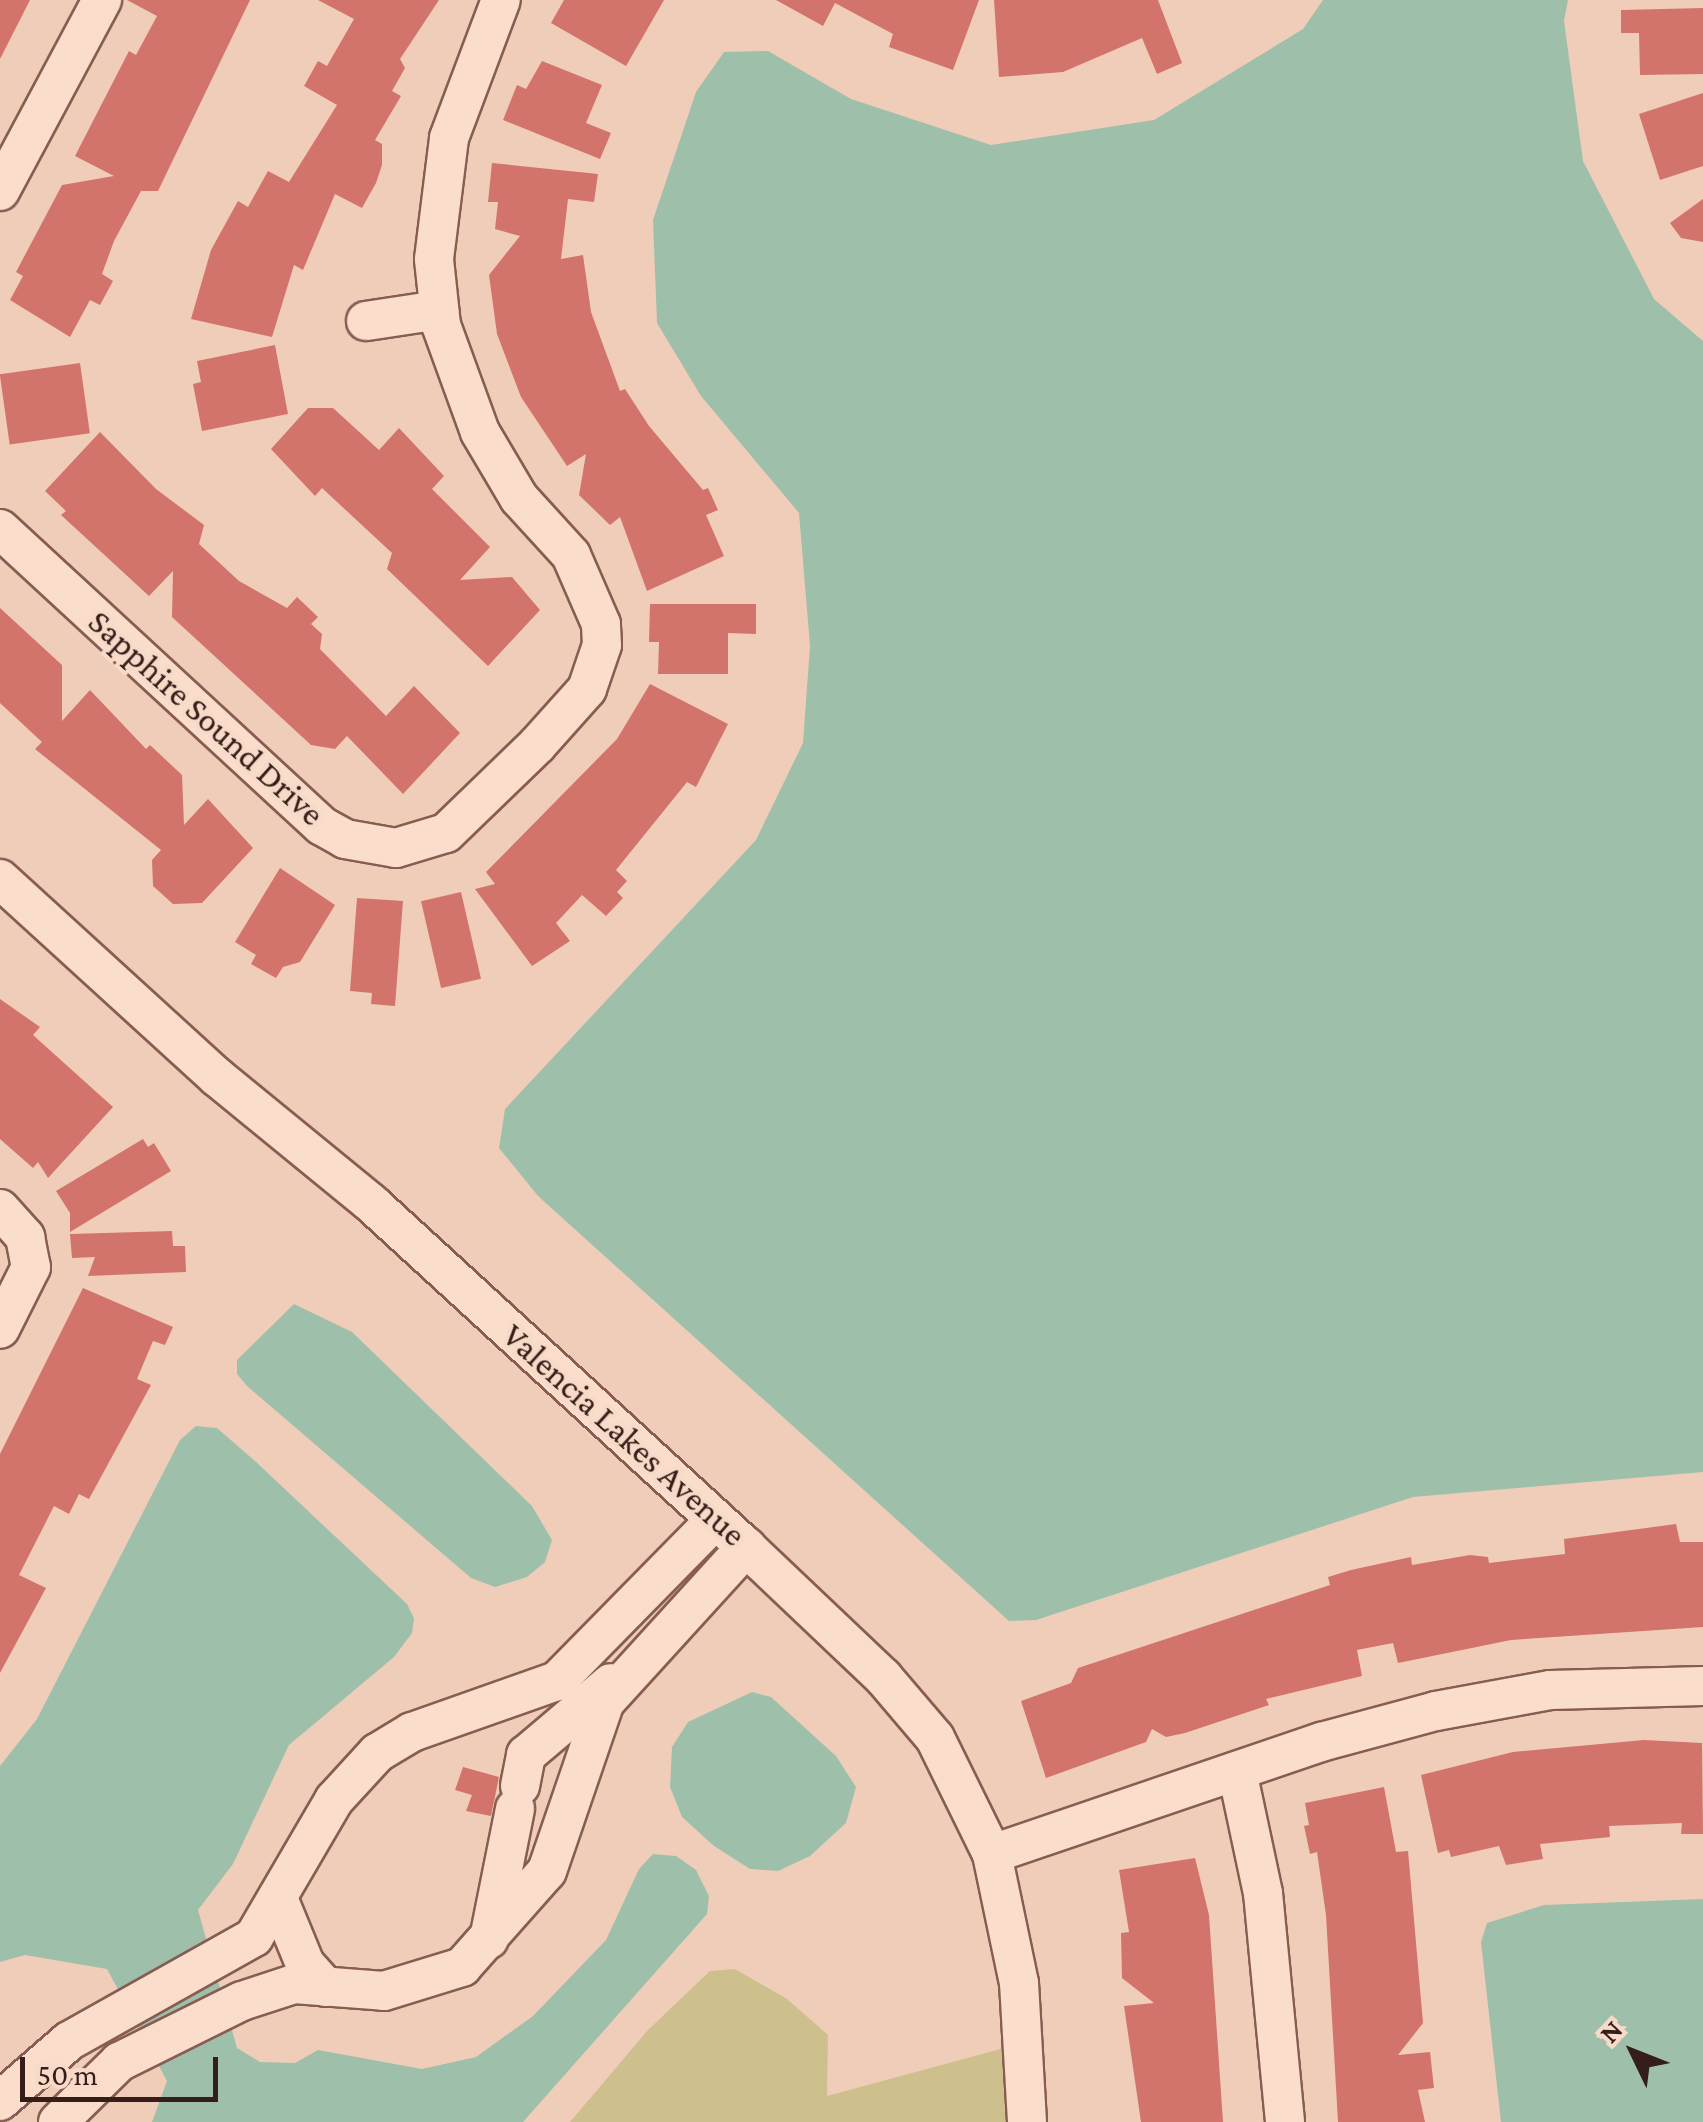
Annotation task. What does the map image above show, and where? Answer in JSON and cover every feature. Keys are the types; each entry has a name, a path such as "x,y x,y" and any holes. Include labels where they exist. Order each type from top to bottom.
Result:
{"street":[{"path":"0,191 102,0"},
{"name":"Sapphire Sound Drive","path":"0,529 322,826 371,847 419,844 446,833 568,712 587,689 602,645 584,578 518,498 480,432 439,310 435,230 449,138 501,0"},
{"path":"366,321 439,310"},
{"name":"Valencia Lakes Avenue","path":"0,879 217,1076 372,1203 746,1546 883,1677 935,1738 992,1854 1019,1983 1026,2122"},
{"path":"0,1208 25,1237 31,1267 0,1329"},
{"path":"0,2101 26,2073 102,2023 220,1961 254,1937 280,1903 334,1800 377,1754 412,1732 557,1681 715,1520"},
{"path":"58,2122 119,2062 242,2001 294,1984 384,1991 430,1982 462,1968 547,1871 605,1702 746,1546"},
{"path":"488,1939 526,1756 646,1653"},
{"path":"992,1854 1237,1771 1436,1710 1512,1696 1703,1686"},
{"path":"1237,1771 1264,1894 1286,2122"},
{"path":"280,1903 305,1964 326,1986"}],"shaded area":[{"path":"1323,0 1568,0 1564,21 1583,161 1654,299 1703,341 1703,1472 1413,1497 1036,1620 1009,1621 538,1196 499,1148 505,1109 756,840 803,743 810,646 799,513 701,396 657,323 653,220 696,92 724,52 768,51 851,99 991,145 1154,120 1303,29"},
{"path":"294,1304 352,1332 532,1506 552,1540 545,1562 527,1577 495,1587 471,1578 247,1386 237,1374 237,1360"},
{"path":"196,1426 217,1428 255,1461 407,1604 414,1618 412,1633 394,1657 289,1745 233,1864 198,1910 237,2048 260,2062 295,2063 318,2050 422,2069 476,2057 533,2016 606,1940 639,1869 653,1854 676,1856 696,1870 709,1896 707,1914 523,2122 152,2122 167,2081 107,1969 25,1955 0,1962 0,1766 37,1719 180,1440"},
{"path":"752,1692 771,1697 836,1756 856,1787 846,1823 810,1856 778,1871 750,1869 714,1846 682,1817 670,1787 672,1747 688,1722"},
{"path":"1703,1899 1703,2122 1501,2122 1481,1942 1487,1923 1544,1905"},
{"path":"735,1969 787,1999 828,2035 827,2096 1041,2038 1046,2122 570,2122 648,2030 710,1971"}],"building":[{"path":"0,0 30,0 0,59"},
{"path":"127,0 250,0 158,191 141,191 114,241 102,274 113,281 100,305 90,300 70,337 10,300 23,276 16,272 62,185 114,176 75,156 129,51 136,55 157,16"},
{"path":"318,0 439,0 400,59 405,68 392,91 401,96 375,140 382,144 382,165 376,183 362,208 335,194 303,270 294,265 272,337 191,319 211,250 238,201 248,207 268,171 289,182 337,105 304,86 318,61 327,66 354,19"},
{"path":"564,0 664,0 626,66 551,23"},
{"path":"776,0 979,0 953,70 889,47 893,34 835,3 823,26"},
{"path":"994,0 1158,0 1182,63 1157,74 1142,38 1063,72 999,77"},
{"path":"1703,8 1703,74 1640,75 1639,33 1621,33 1621,10"},
{"path":"542,61 602,85 586,123 611,133 600,159 503,120 517,85 526,89"},
{"path":"1703,93 1703,166 1660,180 1639,114"},
{"path":"492,163 598,174 594,202 568,199 561,259 583,255 591,312 620,391 625,389 649,426 703,490 708,488 718,510 706,515 724,556 647,591 620,517 610,525 579,495 586,454 567,466 521,397 497,334 489,275 520,236 495,229 498,202 488,202"},
{"path":"1703,199 1703,242 1681,238 1670,223"},
{"path":"275,345 288,414 202,431 193,384 201,382 197,361"},
{"path":"80,363 90,433 10,445 0,374"},
{"path":"308,408 333,408 379,450 399,428 444,476 432,489 490,547 460,580 512,577 540,610 488,666 387,569 392,553 322,488 315,496 271,449"},
{"path":"100,432 156,489 204,525 199,544 239,581 287,608 297,597 318,617 311,624 322,634 320,649 386,716 414,686 460,733 403,794 347,736 335,749 311,745 172,617 173,571 149,596 61,515 66,511 45,491"},
{"path":"650,604 756,604 756,634 728,633 728,674 658,674 659,642 649,642"},
{"path":"0,608 62,665 62,721 90,690 146,749 150,745 182,775 184,825 208,799 253,848 202,903 173,904 153,886 152,860 161,850 35,749 42,742 0,703"},
{"path":"650,684 728,724 696,787 687,782 616,870 627,881 617,892 623,898 606,916 582,895 556,923 570,941 532,966 475,889 495,884 486,872 617,739"},
{"path":"280,868 335,905 300,962 283,967 276,978 251,964 256,955 235,942"},
{"path":"461,892 481,979 441,988 421,901"},
{"path":"357,898 403,901 395,1006 371,1004 372,993 350,991"},
{"path":"0,999 40,1027 33,1035 113,1107 48,1178 38,1162 33,1168 0,1139"},
{"path":"143,1139 148,1147 154,1143 171,1171 70,1232 70,1213 56,1191"},
{"path":"172,1231 173,1246 185,1246 186,1272 88,1276 95,1257 72,1258 70,1234"},
{"path":"83,1288 173,1327 165,1345 153,1341 137,1379 151,1385 89,1499 79,1494 69,1514 54,1506 19,1575 46,1588 0,1673 0,1454"},
{"path":"1676,1524 1680,1542 1703,1542 1703,1627 1511,1640 1398,1663 1393,1643 1357,1650 1362,1676 1266,1699 1269,1705 1185,1733 1166,1737 1152,1729 1146,1742 1046,1778 1021,1701 1071,1683 1078,1668 1330,1585 1328,1577 1351,1570 1411,1557 1412,1565 1470,1555 1488,1557 1489,1563 1565,1554 1564,1539"},
{"path":"1644,1740 1702,1743 1703,1834 1681,1834 1682,1823 1609,1826 1610,1837 1540,1844 1543,1859 1506,1865 1499,1846 1451,1857 1449,1850 1438,1853 1421,1775 1513,1752"},
{"path":"463,1767 499,1777 491,1816 466,1811 472,1795 455,1790"},
{"path":"1384,1787 1396,1852 1408,1851 1423,2023 1398,2055 1430,2052 1434,2088 1418,2090 1425,2122 1338,2122 1326,1915 1317,1852 1310,1854 1304,1826 1309,1825 1305,1803"},
{"path":"1195,1858 1209,1915 1223,2122 1141,2122 1124,2006 1154,2003 1122,1978 1121,1933 1129,1932 1119,1870"}]}
